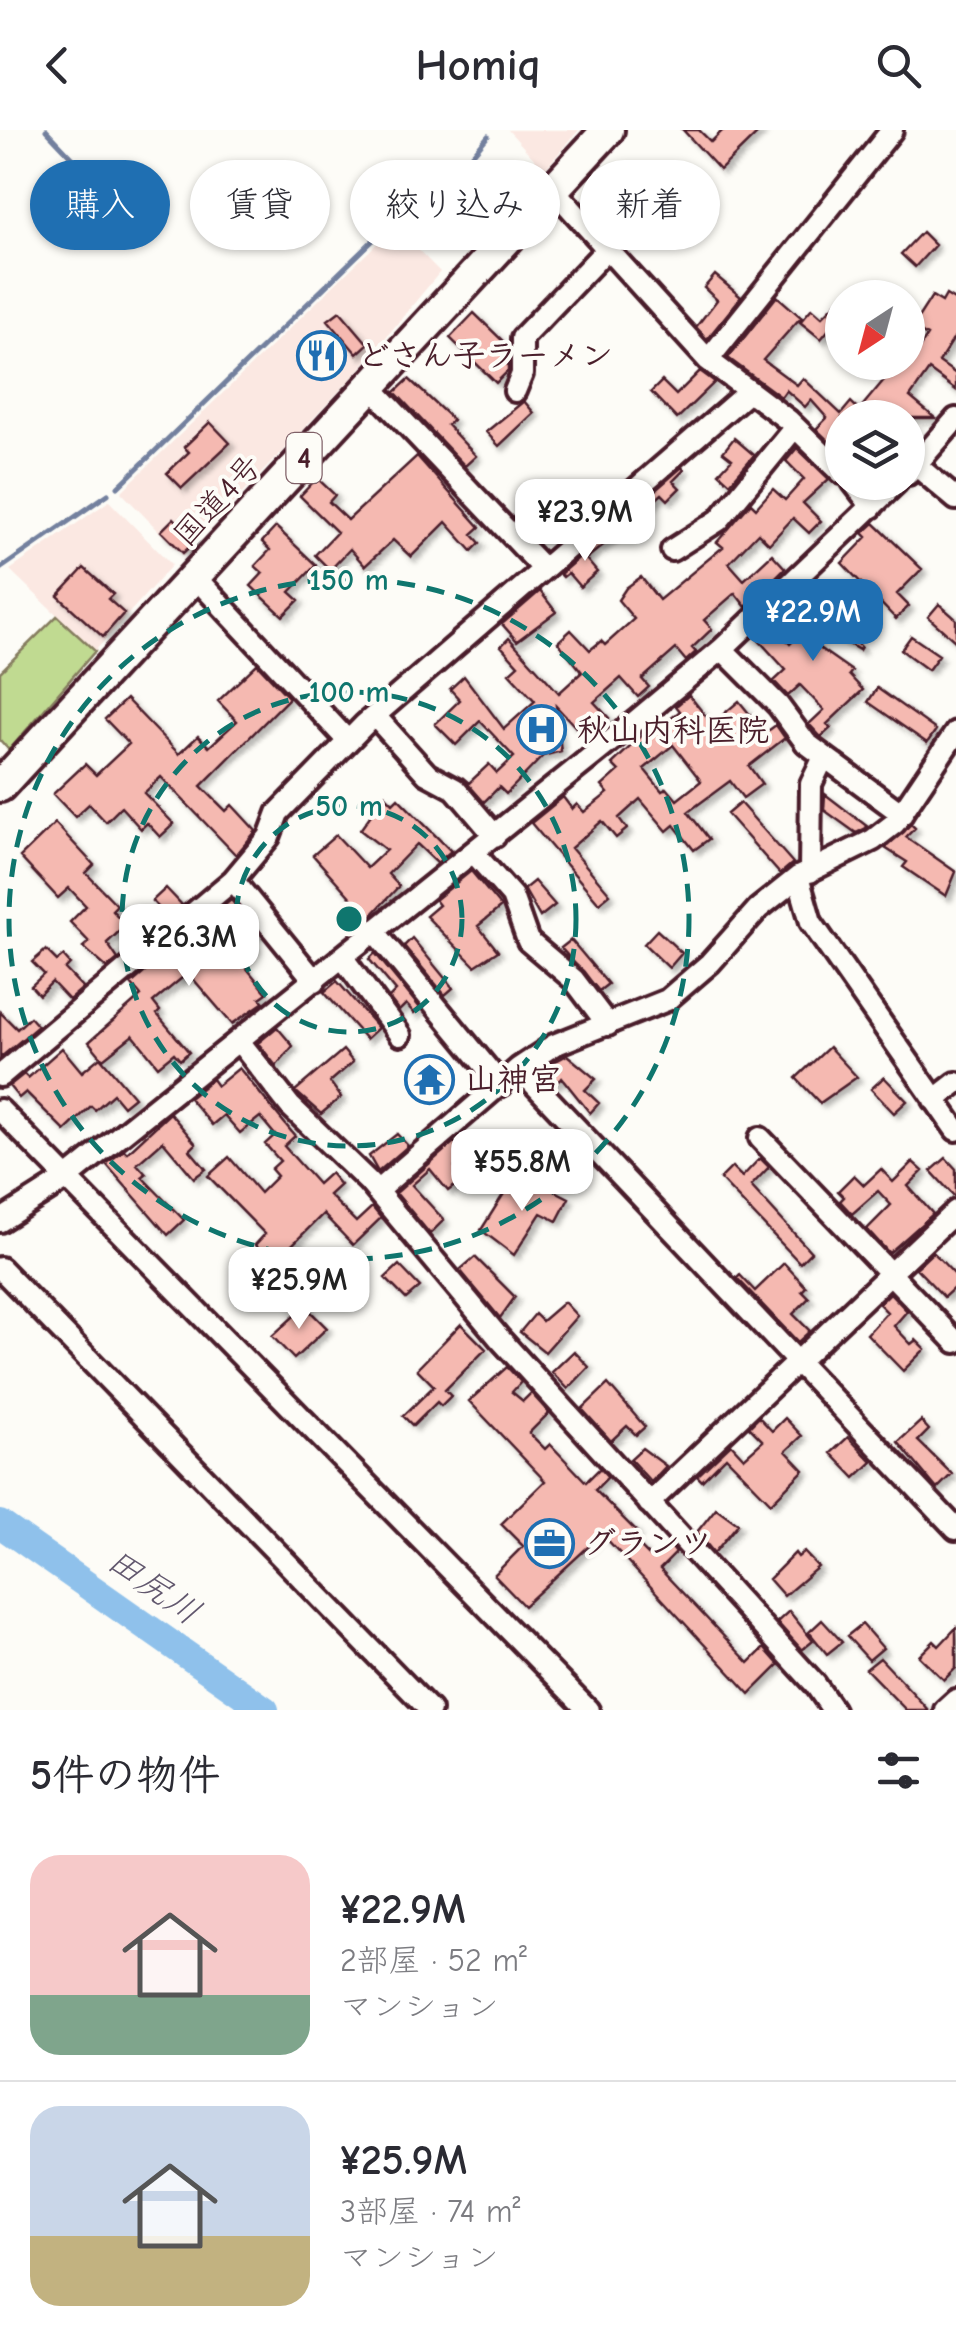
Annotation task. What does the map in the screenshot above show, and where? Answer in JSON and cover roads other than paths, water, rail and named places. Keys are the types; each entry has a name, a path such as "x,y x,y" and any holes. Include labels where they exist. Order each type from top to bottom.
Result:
{"highway":[{"name":"国道4号","path":"560,181 608,130"},
{"name":"国道4号","path":"0,786 496,250"}],"street":[{"path":"708,360 892,130"},
{"path":"560,197 580,218"},
{"path":"514,392 522,374 522,338 605,250"},
{"path":"609,250 708,360 795,428 825,457"},
{"path":"370,386 542,568"},
{"path":"0,1076 232,880 269,837 278,813 374,716 748,392"},
{"path":"925,455 956,419"},
{"path":"672,550 718,520 795,428"},
{"path":"925,479 956,499"},
{"path":"867,500 872,507"},
{"path":"0,1221 66,1178 495,836 722,648 879,500"},
{"path":"194,576 348,740"},
{"path":"722,648 824,758 902,814"},
{"path":"374,716 427,774 456,790 495,836"},
{"path":"377,1191 519,1068 554,1045 667,1000 710,963 758,909 804,875 872,840 902,814 956,732"},
{"path":"824,758 811,784 804,875 811,922 956,1130"},
{"path":"474,853 512,896 528,941 574,980 608,1025"},
{"path":"232,880 314,981"},
{"path":"375,932 502,1084"},
{"path":"343,958 400,1035"},
{"path":"239,1041 290,1106 377,1191 500,1339 816,1684 833,1710"},
{"path":"519,1068 956,1528"},
{"path":"934,1100 956,1083"},
{"path":"0,1110 588,1710"},
{"path":"760,1138 956,1342"},
{"path":"649,1503 956,1211"},
{"path":"0,1268 430,1710"},
{"path":"945,1710 956,1700"}],"waterway":[{"path":"46,130 74,160"},
{"path":"118,487 395,219 473,154 488,136"},
{"path":"0,569 108,494"},
{"name":"田尻川","path":"0,1524 265,1710"}],"place":[{"name":"どさん子ラーメン","path":"322,355"},
{"name":"秋山内科医院","path":"542,730"},
{"name":"山神宮","path":"430,1079"},
{"name":"グランツ","path":"549,1543"}]}
